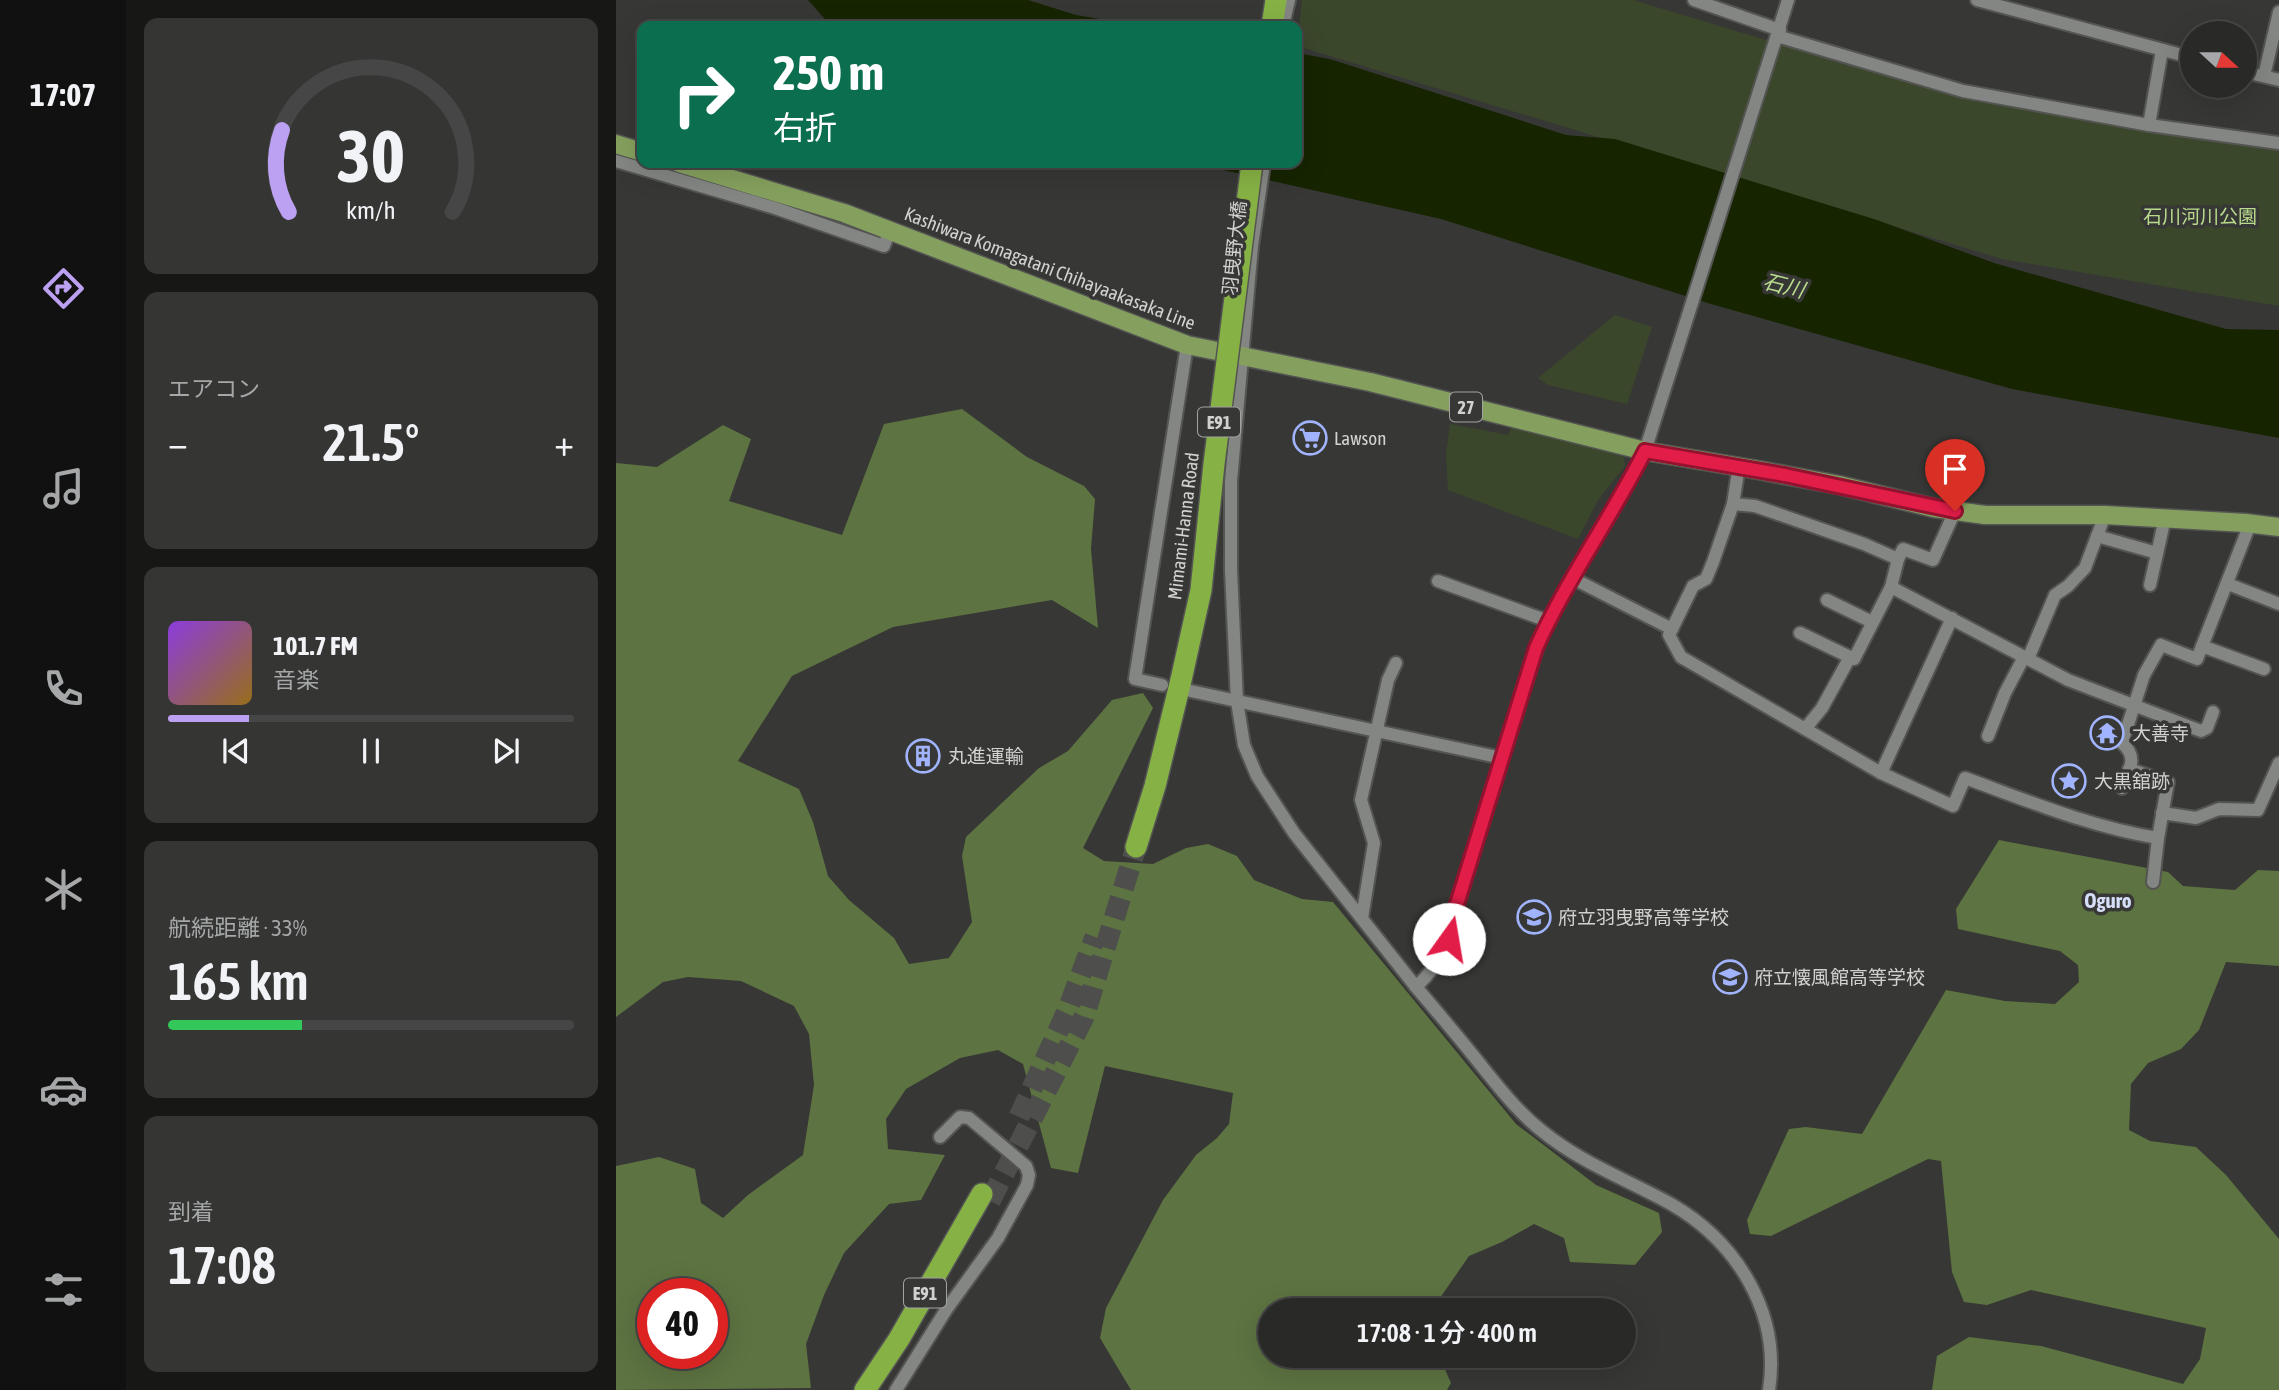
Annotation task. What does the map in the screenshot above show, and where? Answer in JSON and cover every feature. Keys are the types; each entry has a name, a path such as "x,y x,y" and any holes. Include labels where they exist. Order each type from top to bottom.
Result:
{"highway":[{"path":"1263,21 1266,0"},
{"path":"1273,21 1276,0"},
{"name":"Mimami-Hanna Road","path":"1131,845 1155,786 1175,683 1241,168"},
{"name":"Mimami-Hanna Road","path":"1175,683 1201,590 1251,168"},
{"name":"E91","path":"865,1390 986,1197 911,1341 878,1390"}],"main road":[{"path":"616,144 637,150"},
{"name":"Kashiwara Komagatani Chihayaakasaka Line","path":"696,168 844,213 1187,345 1370,382 1648,443 1739,466 1955,511 1985,515 2105,515 2279,527"}],"street":[{"path":"1284,21 1289,0"},
{"path":"1694,0 1730,5 1777,38 1963,91 2150,125 2279,143"},
{"path":"1416,987 1442,958 1518,700 1536,648 1572,578 1626,490 1648,443 1788,0"},
{"path":"1977,0 2180,55"},
{"path":"2264,76 2279,12"},
{"path":"2150,125 2162,50"},
{"path":"2258,75 2279,80"},
{"path":"616,161 637,167"},
{"path":"640,168 775,208 884,246 890,230"},
{"name":"羽曳野大橋","path":"1263,168 1252,246 1231,481 1231,570 1237,701 1244,744 1257,776 1294,833 1518,1111 1564,1148 1673,1205 1710,1232 1728,1250 1759,1299 1767,1323 1772,1372 1769,1390"},
{"path":"1187,345 1135,679 1175,683 1237,701 1502,758"},
{"path":"1739,466 1733,504 1706,579 1693,586 1669,635 1681,657 1881,773 1953,806 1965,778 2126,833 2158,838"},
{"path":"1733,504 1755,506 1864,544 1898,559"},
{"path":"1800,633 1854,659 1891,587 1903,549 1933,560 1955,511"},
{"path":"1988,736 2005,693 2026,658 2055,595 2085,568 2105,515"},
{"path":"2150,585 2165,518"},
{"path":"2122,788 2132,759 2130,751 2122,743 2144,676 2161,645 2197,659 2250,524"},
{"path":"2097,536 2157,553"},
{"path":"1572,578 1672,629"},
{"path":"1438,581 1548,621"},
{"path":"2228,584 2279,604"},
{"path":"1891,587 2068,680 2134,706 2201,731 2207,727 2213,712"},
{"path":"1827,600 1872,622"},
{"path":"1881,773 1952,618"},
{"path":"2202,646 2264,669"},
{"path":"1805,729 1822,708 1850,657"},
{"path":"1362,918 1374,843 1361,800 1388,680 1396,663"},
{"path":"2162,813 2196,818 2219,809 2258,810 2279,763"},
{"path":"2129,769 2168,782 2153,882"},
{"path":"896,1390 946,1310 998,1238 1027,1185 1026,1166 969,1118 960,1117 940,1137"}],"green space":[{"name":"石川河川公園","path":"1302,0 1633,0 1949,95 2189,138 2279,150 2279,306 2002,259 1302,48 1302,21 1300,21"},
{"path":"1615,315 1652,327 1627,404 1548,385 1538,378"},
{"path":"1450,424 1508,435 1512,426 1624,457 1625,466 1598,500 1578,539 1448,490 1446,454"}],"shaded area":[{"path":"962,409 1027,457 1084,486 1095,499 1091,549 1098,628 1052,600 893,627 792,676 738,761 799,789 813,822 828,876 849,900 894,938 909,964 949,958 972,922 962,856 966,837 1039,768 1068,751 1112,700 1143,693 1153,708 1083,848 1104,861 1153,864 1186,848 1208,844 1237,856 1254,880 1302,899 1333,902 1516,1124 1596,1185 1659,1213 1662,1232 1635,1265 1570,1262 1564,1238 1534,1224 1469,1256 1440,1298 1258,1298 1258,1368 1444,1368 1451,1383 1447,1390 1131,1390 1100,1338 1106,1308 1163,1200 1196,1155 1229,1124 1233,1093 1105,1066 1078,1173 1051,1168 1023,1064 998,1050 960,1058 906,1089 886,1119 888,1149 945,1155 921,1200 889,1204 844,1253 824,1295 806,1344 811,1388 616,1390 616,1166 659,1157 695,1169 701,1203 723,1218 748,1195 803,1155 814,1085 809,1034 794,1006 741,981 688,977 663,982 616,1017 616,463 657,467 723,425 751,439 729,501 842,535 884,424"},
{"path":"1999,840 2168,872 2183,886 2235,890 2258,870 2279,871 2279,966 2226,962 2199,1030 2181,1049 2148,1063 2131,1084 2129,1130 2150,1141 2196,1147 2226,1175 2279,1239 2279,1390 1932,1390 1937,1356 1969,1337 2041,1346 2183,1384 2200,1359 2206,1328 2031,1290 1987,1305 1964,1302 1952,1272 1941,1161 1928,1159 1771,1236 1750,1234 1747,1220 1789,1129 1806,1127 1862,1134 1946,990 2005,1001 2055,1004 2079,982 2078,965 2060,951 1958,929 1956,909"}],"water":[{"path":"808,0 1028,0 1076,15 1111,21 827,21"},
{"name":"石川","path":"1302,54 1330,59 1566,135 1615,139 1877,220 1994,263 2226,329 2279,330 2279,438 2012,389 1711,304 1441,219 1214,168 1302,168"}],"tunnel":[{"path":"990,1201 1084,1017 1136,847"},
{"path":"1019,1117 1068,1009 1095,937"}],"place":[{"name":"Lawson","path":"1310,438"},
{"name":"大善寺","path":"2107,733"},
{"name":"丸進運輸","path":"923,756"},
{"name":"大黒舘跡","path":"2069,781"},
{"name":"府立羽曳野高等学校","path":"1534,917"},
{"name":"府立懐風館高等学校","path":"1730,977"}],"district":[{"name":"Oguro","path":"2108,900"}],"route":[{"path":"1449,939 1457,904 1536,648 1552,613 1626,490 1645,451 1839,485 1955,511"}]}
